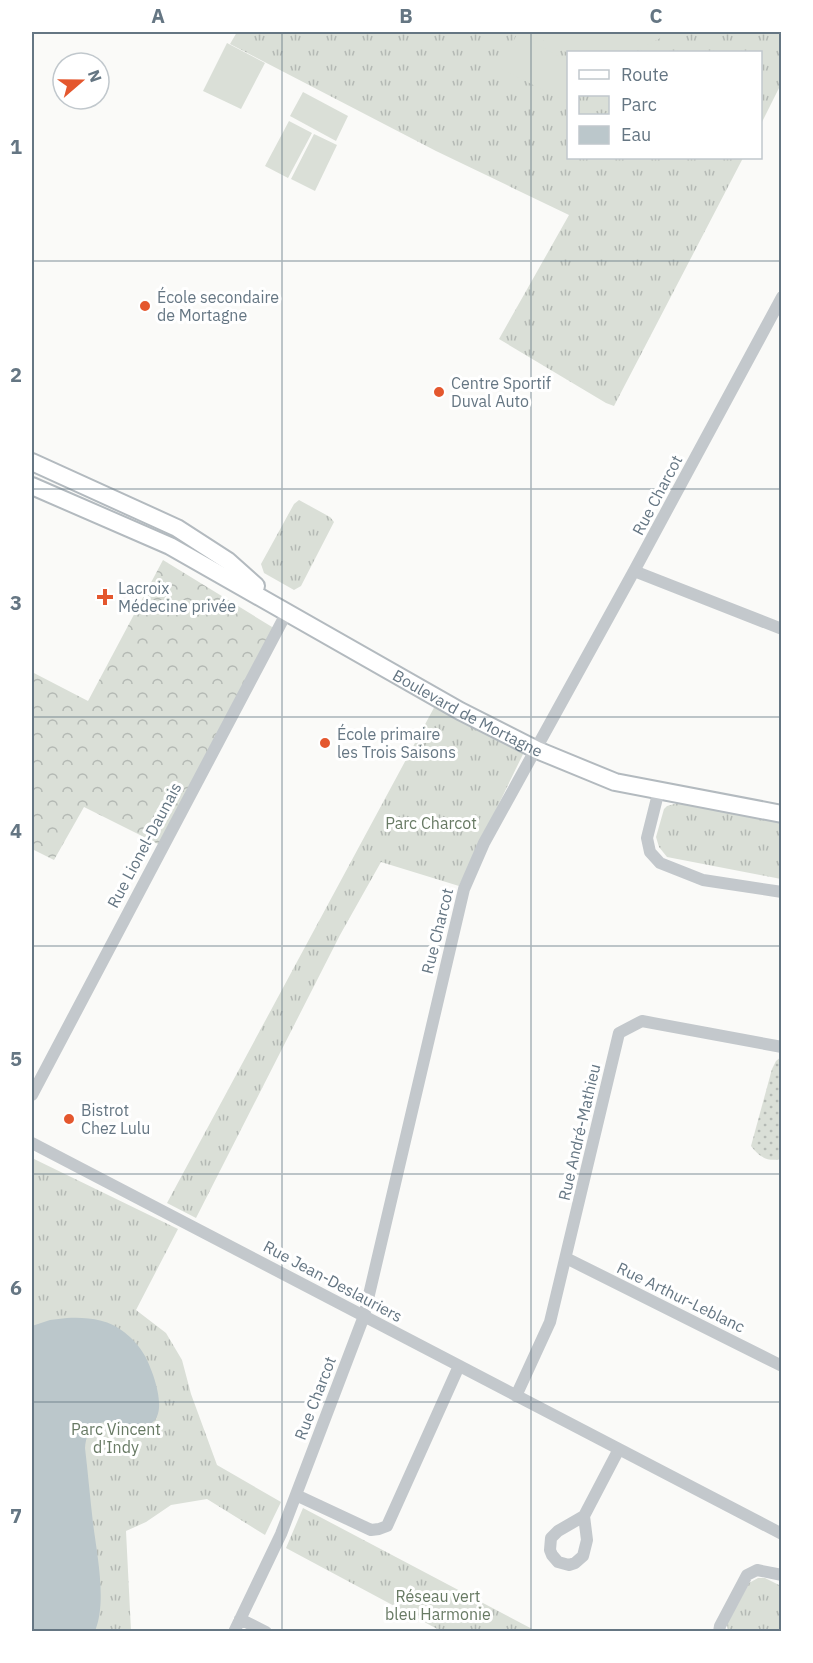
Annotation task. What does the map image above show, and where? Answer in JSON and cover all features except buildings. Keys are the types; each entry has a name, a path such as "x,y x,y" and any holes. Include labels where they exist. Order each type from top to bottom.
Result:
{"street":[{"name":"Rue Charcot","path":"234,1632 281,1534 364,1316 464,889 484,843 537,750 780,301"},
{"name":"Boulevard de Mortagne","path":"32,462 177,528 228,561 286,612"},
{"name":"Boulevard de Mortagne","path":"32,486 170,546 460,711 537,750 615,782 782,814"},
{"path":"634,571 782,628"},
{"name":"Rue Lionel-Daunais","path":"32,1095 286,612"},
{"path":"659,790 646,838 650,852 660,863 703,880 782,892"},
{"name":"Rue André-Mathieu","path":"516,1396 550,1322 619,1033 642,1020 782,1047"},
{"name":"Rue Jean-Deslauriers","path":"32,1143 782,1534"},
{"name":"Rue Arthur-Leblanc","path":"566,1258 782,1366"},
{"path":"296,1495 371,1530 387,1526 459,1366"},
{"path":"584,1516 619,1449"},
{"path":"719,1632 747,1575 757,1570 782,1575"},
{"path":"240,1619 266,1632"}],"green space":[{"path":"237,32 781,32 781,84 762,122 762,51 567,51 567,159 742,159 614,406 499,339 569,215 436,151 230,44"},
{"path":"526,32 668,32 637,51 567,52"},
{"path":"517,34 567,60 567,102 500,68"},
{"path":"227,43 265,63 241,109 203,91"},
{"path":"303,92 348,116 336,141 290,116"},
{"path":"289,121 312,133 288,178 265,166"},
{"path":"314,134 337,145 315,191 291,179"},
{"path":"299,500 330,517 334,522 301,586 294,590 264,573 261,564 294,504"},
{"path":"163,560 277,630 162,846 84,807 54,860 32,849 32,672 88,701"},
{"name":"Parc Charcot","path":"436,704 525,750 459,886 381,862 340,935 196,1218 167,1203"},
{"path":"678,803 781,823 781,879 667,857 659,847 656,837 664,809"},
{"path":"781,1057 781,1159 772,1160 761,1156 751,1146 772,1069"},
{"name":"Parc Vincent d'Indy","path":"32,1158 178,1229 136,1310 166,1333 182,1360 191,1394 217,1465 281,1502 265,1535 207,1499 171,1505 146,1522 126,1531 131,1631 32,1631"},
{"name":"Réseau vert bleu Harmonie","path":"303,1508 536,1631 441,1631 286,1548"},
{"path":"758,1578 765,1578 781,1586 781,1631 728,1631 727,1624 749,1583"}],"water":[{"path":"90,1319 111,1324 133,1340 152,1371 158,1391 159,1411 156,1419 148,1425 102,1423 96,1425 87,1437 85,1448 101,1593 99,1619 95,1631 32,1631 32,1326 50,1320"}],"place":[{"name":"École secondaire de Mortagne","path":"145,306"},
{"name":"Centre Sportif Duval Auto","path":"439,392"},
{"name":"Lacroix Médecine privée","path":"105,597"},
{"name":"École primaire les Trois Saisons","path":"325,743"},
{"name":"Bistrot Chez Lulu","path":"69,1119"}]}
